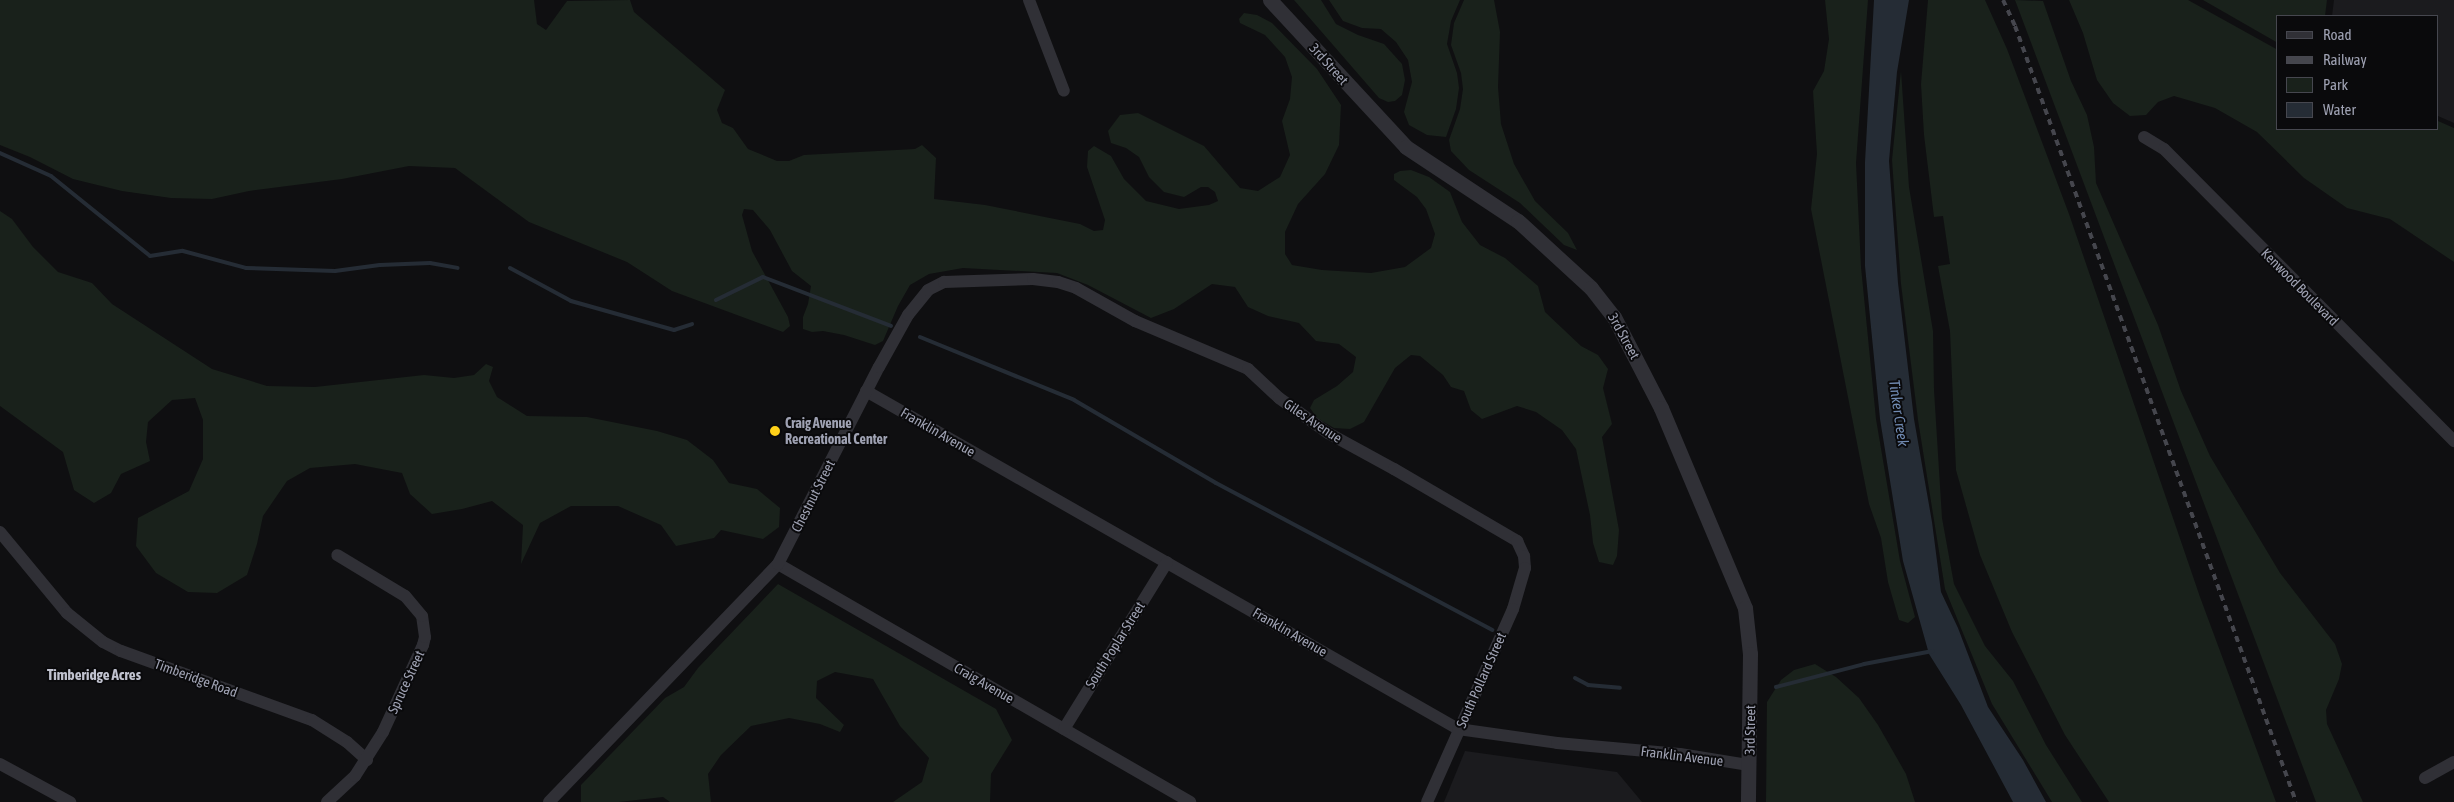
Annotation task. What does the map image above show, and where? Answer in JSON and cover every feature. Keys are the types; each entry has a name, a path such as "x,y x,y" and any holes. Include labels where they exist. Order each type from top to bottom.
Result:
{"street":[{"path":"1028,0 1064,91"},
{"name":"3rd Street","path":"1270,0 1406,147 1518,221 1592,288 1614,316 1661,408 1745,608 1750,654 1748,802"},
{"name":"Kenwood Boulevard","path":"2144,137 2164,149 2454,439"},
{"name":"Chestnut Street","path":"548,802 778,564 866,391 908,315 934,285 944,282 1040,279 1076,288 1092,298"},
{"name":"Giles Avenue","path":"1092,298 1135,321 1248,369 1279,398 1328,433 1394,468 1514,538 1522,548 1524,556"},
{"name":"Franklin Avenue","path":"866,391 1458,729 1557,743 1680,754 1749,765"},
{"name":"Timberidge Road","path":"0,532 67,613 103,642 120,651 312,720 347,742 367,760"},
{"name":"Spruce Street","path":"327,802 355,776 367,760 383,732 424,645 425,626 416,607 405,596 337,555"},
{"name":"South Pollard Street","path":"1427,802 1513,609 1525,568 1524,556"},
{"name":"South Poplar Street","path":"1064,729 1167,562"},
{"name":"Craig Avenue","path":"778,564 1190,802"},
{"path":"2425,778 2454,762"},
{"path":"0,764 70,802"}],"shaded area":[{"path":"2334,0 2454,0 2454,123 2439,116 2439,15 2332,15"},
{"path":"1465,751 1617,772 1642,802 1444,802"}],"green space":[{"path":"0,0 534,0 537,24 546,30 567,1 630,0 634,12 725,90 717,110 722,123 733,128 748,149 777,161 789,161 804,155 915,149 922,145 936,158 934,199 985,205 1080,224 1094,231 1103,230 1105,220 1087,167 1088,151 1094,146 1111,156 1124,179 1146,201 1179,209 1209,205 1218,201 1215,192 1208,187 1201,187 1184,197 1164,192 1149,177 1139,157 1126,148 1111,143 1108,131 1120,115 1138,113 1204,146 1240,188 1258,191 1280,177 1290,155 1282,121 1290,99 1292,77 1285,57 1265,35 1240,23 1239,19 1244,13 1257,15 1272,23 1317,69 1341,105 1339,145 1325,174 1298,204 1285,232 1285,254 1292,265 1322,270 1371,273 1405,267 1431,248 1435,234 1426,209 1417,197 1394,180 1394,174 1400,171 1411,170 1429,177 1450,192 1462,222 1480,245 1505,258 1538,286 1545,312 1581,346 1598,355 1608,369 1603,388 1612,424 1602,437 1619,530 1617,556 1613,565 1599,562 1593,543 1590,515 1576,449 1562,430 1536,412 1517,406 1482,419 1471,410 1464,391 1451,387 1443,375 1420,356 1411,355 1395,368 1364,422 1350,429 1334,428 1317,418 1310,408 1314,400 1337,386 1353,372 1356,357 1339,344 1316,341 1299,323 1268,316 1248,307 1235,287 1212,284 1174,309 1151,318 1088,285 1057,273 963,268 929,274 910,285 898,306 883,341 875,345 844,335 823,331 812,332 803,329 803,317 808,304 811,286 792,271 770,230 753,210 744,209 742,215 752,251 788,317 790,326 783,332 672,291 627,262 529,222 455,168 409,166 342,179 249,191 212,199 171,198 122,191 73,179 30,157 0,145"},
{"path":"1294,0 1321,0 1336,24 1358,35 1384,44 1402,64 1405,80 1402,95 1395,101 1388,102 1379,98"},
{"path":"1329,0 1460,0 1451,21 1447,44 1457,73 1459,88 1456,109 1446,137 1427,135 1409,125 1404,112 1412,82 1408,60 1396,42 1381,29 1362,28 1343,21"},
{"path":"1464,0 1494,0 1500,32 1498,87 1501,124 1514,164 1535,201 1568,233 1577,250 1564,245 1520,203 1469,170 1451,151 1449,140 1460,109 1463,89 1461,73 1451,45 1454,23"},
{"path":"1825,0 1868,0 1856,163 1861,267 1876,419 1900,561 1915,617 1908,623 1899,620 1888,582 1881,538 1869,504 1811,209 1817,154 1813,91 1824,71 1829,39"},
{"path":"1928,0 1985,0 2007,49 2069,214 2200,597 2276,802 2109,802 2065,735 2012,632 1980,555 1956,470 1950,331 1938,266 1950,264 1943,216 1934,217 1924,135 1921,84"},
{"path":"2015,0 2043,1 2071,81 2087,115 2094,147 2096,183 2158,325 2181,391 2210,456 2280,573 2335,644 2342,664 2339,679 2326,710 2327,724 2363,802 2316,802"},
{"path":"2069,0 2188,0 2276,49 2276,130 2439,130 2439,121 2454,128 2454,262 2390,219 2347,208 2304,178 2257,132 2215,108 2174,96 2158,102 2146,115 2130,116 2113,103 2097,80 2083,33"},
{"path":"2203,0 2327,0 2325,15 2276,15 2276,42"},
{"path":"1901,71 1909,187 1933,331 1934,390 1942,518 1954,584 1985,646 2013,681 2046,745 2082,802 2052,802 1992,704 1945,589 1918,420 1901,284 1892,160"},
{"path":"0,211 12,219 33,247 58,272 92,283 112,304 212,369 267,386 315,387 424,375 454,378 474,375 486,364 493,367 489,381 497,397 527,416 587,417 657,431 687,440 713,460 729,483 757,489 780,508 779,527 763,539 721,530 714,538 676,546 661,525 618,506 571,506 540,523 521,564 523,525 492,501 432,514 410,494 402,473 355,464 310,468 287,481 263,516 257,544 247,575 217,593 188,592 156,573 136,546 138,518 189,491 203,459 203,420 195,398 172,400 148,422 146,442 150,461 121,474 111,493 94,503 74,490 63,452 0,406"},
{"path":"778,584 996,709 1012,740 991,774 990,802 893,802 922,782 929,758 900,726 873,679 835,672 817,681 816,698 844,725 840,732 820,724 789,718 751,726 721,755 708,774 711,802 670,802 663,797 619,802 581,802 581,785 665,698 684,687 698,668"},
{"path":"1815,664 1836,677 1859,698 1878,725 1906,774 1915,802 1766,802 1767,702 1781,680 1794,670"}],"water":[{"name":"Tinker Creek","path":"1874,0 1909,0 1897,72 1889,161 1898,283 1914,419 1932,522 1941,592 1958,628 1988,707 2023,760 2046,802 2013,802 1961,705 1929,654 1903,561 1880,419 1865,266 1865,162"}],"waterway":[{"path":"0,153 51,176 150,256 183,251 246,268 335,271 380,265 430,263 458,268"},
{"path":"510,268 571,301 674,330 692,324"},
{"path":"716,300 763,277 891,326"},
{"path":"920,337 1074,400 1216,483 1492,630"},
{"path":"1776,687 1864,664 1933,651"},
{"path":"1575,678 1588,685 1620,688"}],"railway":[{"path":"2003,0 2015,26 2296,802"}],"place":[{"name":"Craig Avenue Recreational Center","path":"775,431"}],"district":[{"name":"Timberidge Acres","path":"94,675"}]}
